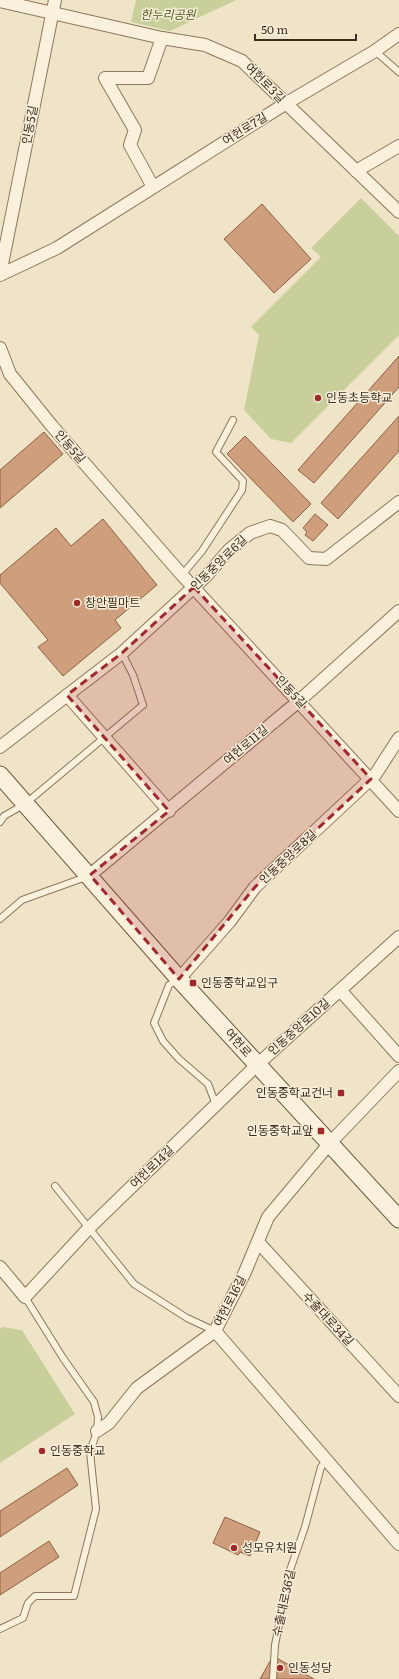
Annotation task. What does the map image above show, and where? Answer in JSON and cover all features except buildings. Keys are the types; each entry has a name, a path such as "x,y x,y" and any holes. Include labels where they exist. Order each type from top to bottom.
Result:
{"street":[{"name":"인동5길","path":"0,275 55,0"},
{"name":"여헌로3길","path":"0,2 52,12 162,38 205,45 242,61 399,212"},
{"name":"여헌로7길","path":"0,275 57,248 285,104 375,51 399,34"},
{"path":"153,187 130,145 135,130 106,78 148,78 162,38"},
{"path":"356,171 399,146"},
{"name":"인동5길","path":"0,348 10,374 52,426 182,575 399,810"},
{"name":"인동중앙로6길","path":"0,747 122,653 194,587 229,550 250,532 270,526 282,530 309,558 326,559 399,502"},
{"name":"여헌로11길","path":"90,875 299,701 399,611"},
{"path":"67,696 169,810"},
{"name":"인동중앙로8길","path":"179,979 230,921 255,887 371,779 399,738"},
{"name":"여헌로","path":"0,775 90,875 179,979 330,1143 396,1211"},
{"name":"인동중앙로10길","path":"258,1064 399,937"},
{"name":"인동중앙로10길","path":"340,990 399,1056"},
{"name":"여헌로14길","path":"25,1297 88,1228 258,1064"},
{"name":"여헌로16길","path":"97,1431 109,1423 137,1388 215,1331 245,1272 268,1217 330,1143 399,1071"},
{"name":"수출대로34길","path":"258,1242 399,1396"},
{"path":"0,1267 25,1297"},
{"path":"215,1331 399,1544"}],"lane":[{"path":"375,51 399,72"},
{"path":"182,575 202,551 242,490 243,481 216,452 233,420"},
{"path":"0,822 4,816 25,804 143,705 133,675 122,653"},
{"path":"0,919 22,900 90,875"},
{"path":"179,979 169,985 154,1023 163,1041 168,1047 179,1059 208,1084 216,1105"},
{"path":"55,1186 134,1284 187,1318 215,1331"},
{"path":"0,1629 23,1618 28,1603 34,1596 74,1596 96,1509 90,1452 97,1431 98,1417 94,1402 63,1358 25,1297"},
{"name":"수출대로36길","path":"273,1679 275,1645 289,1573 305,1527 321,1467 326,1461"}],"highlighted area":[{"path":"194,587 371,779 255,887 179,979 90,875 169,811 67,695 122,653"}],"green space":[{"name":"한누리공원","path":"136,0 236,0 170,31 131,22"},
{"path":"361,198 399,236 399,335 291,443 271,439 244,410 259,335 251,327 321,257 311,248"},
{"path":"3,1327 22,1330 75,1414 0,1463 0,1329"}],"place":[{"name":"인동초등학교","path":"318,398"},
{"name":"창안필마트","path":"77,603"},
{"name":"인동중학교입구","path":"193,983"},
{"name":"인동중학교건너","path":"341,1093"},
{"name":"인동중학교앞","path":"321,1131"},
{"name":"인동중학교","path":"42,1451"},
{"name":"성모유치원","path":"234,1548"},
{"name":"인동성당","path":"280,1668"}]}
